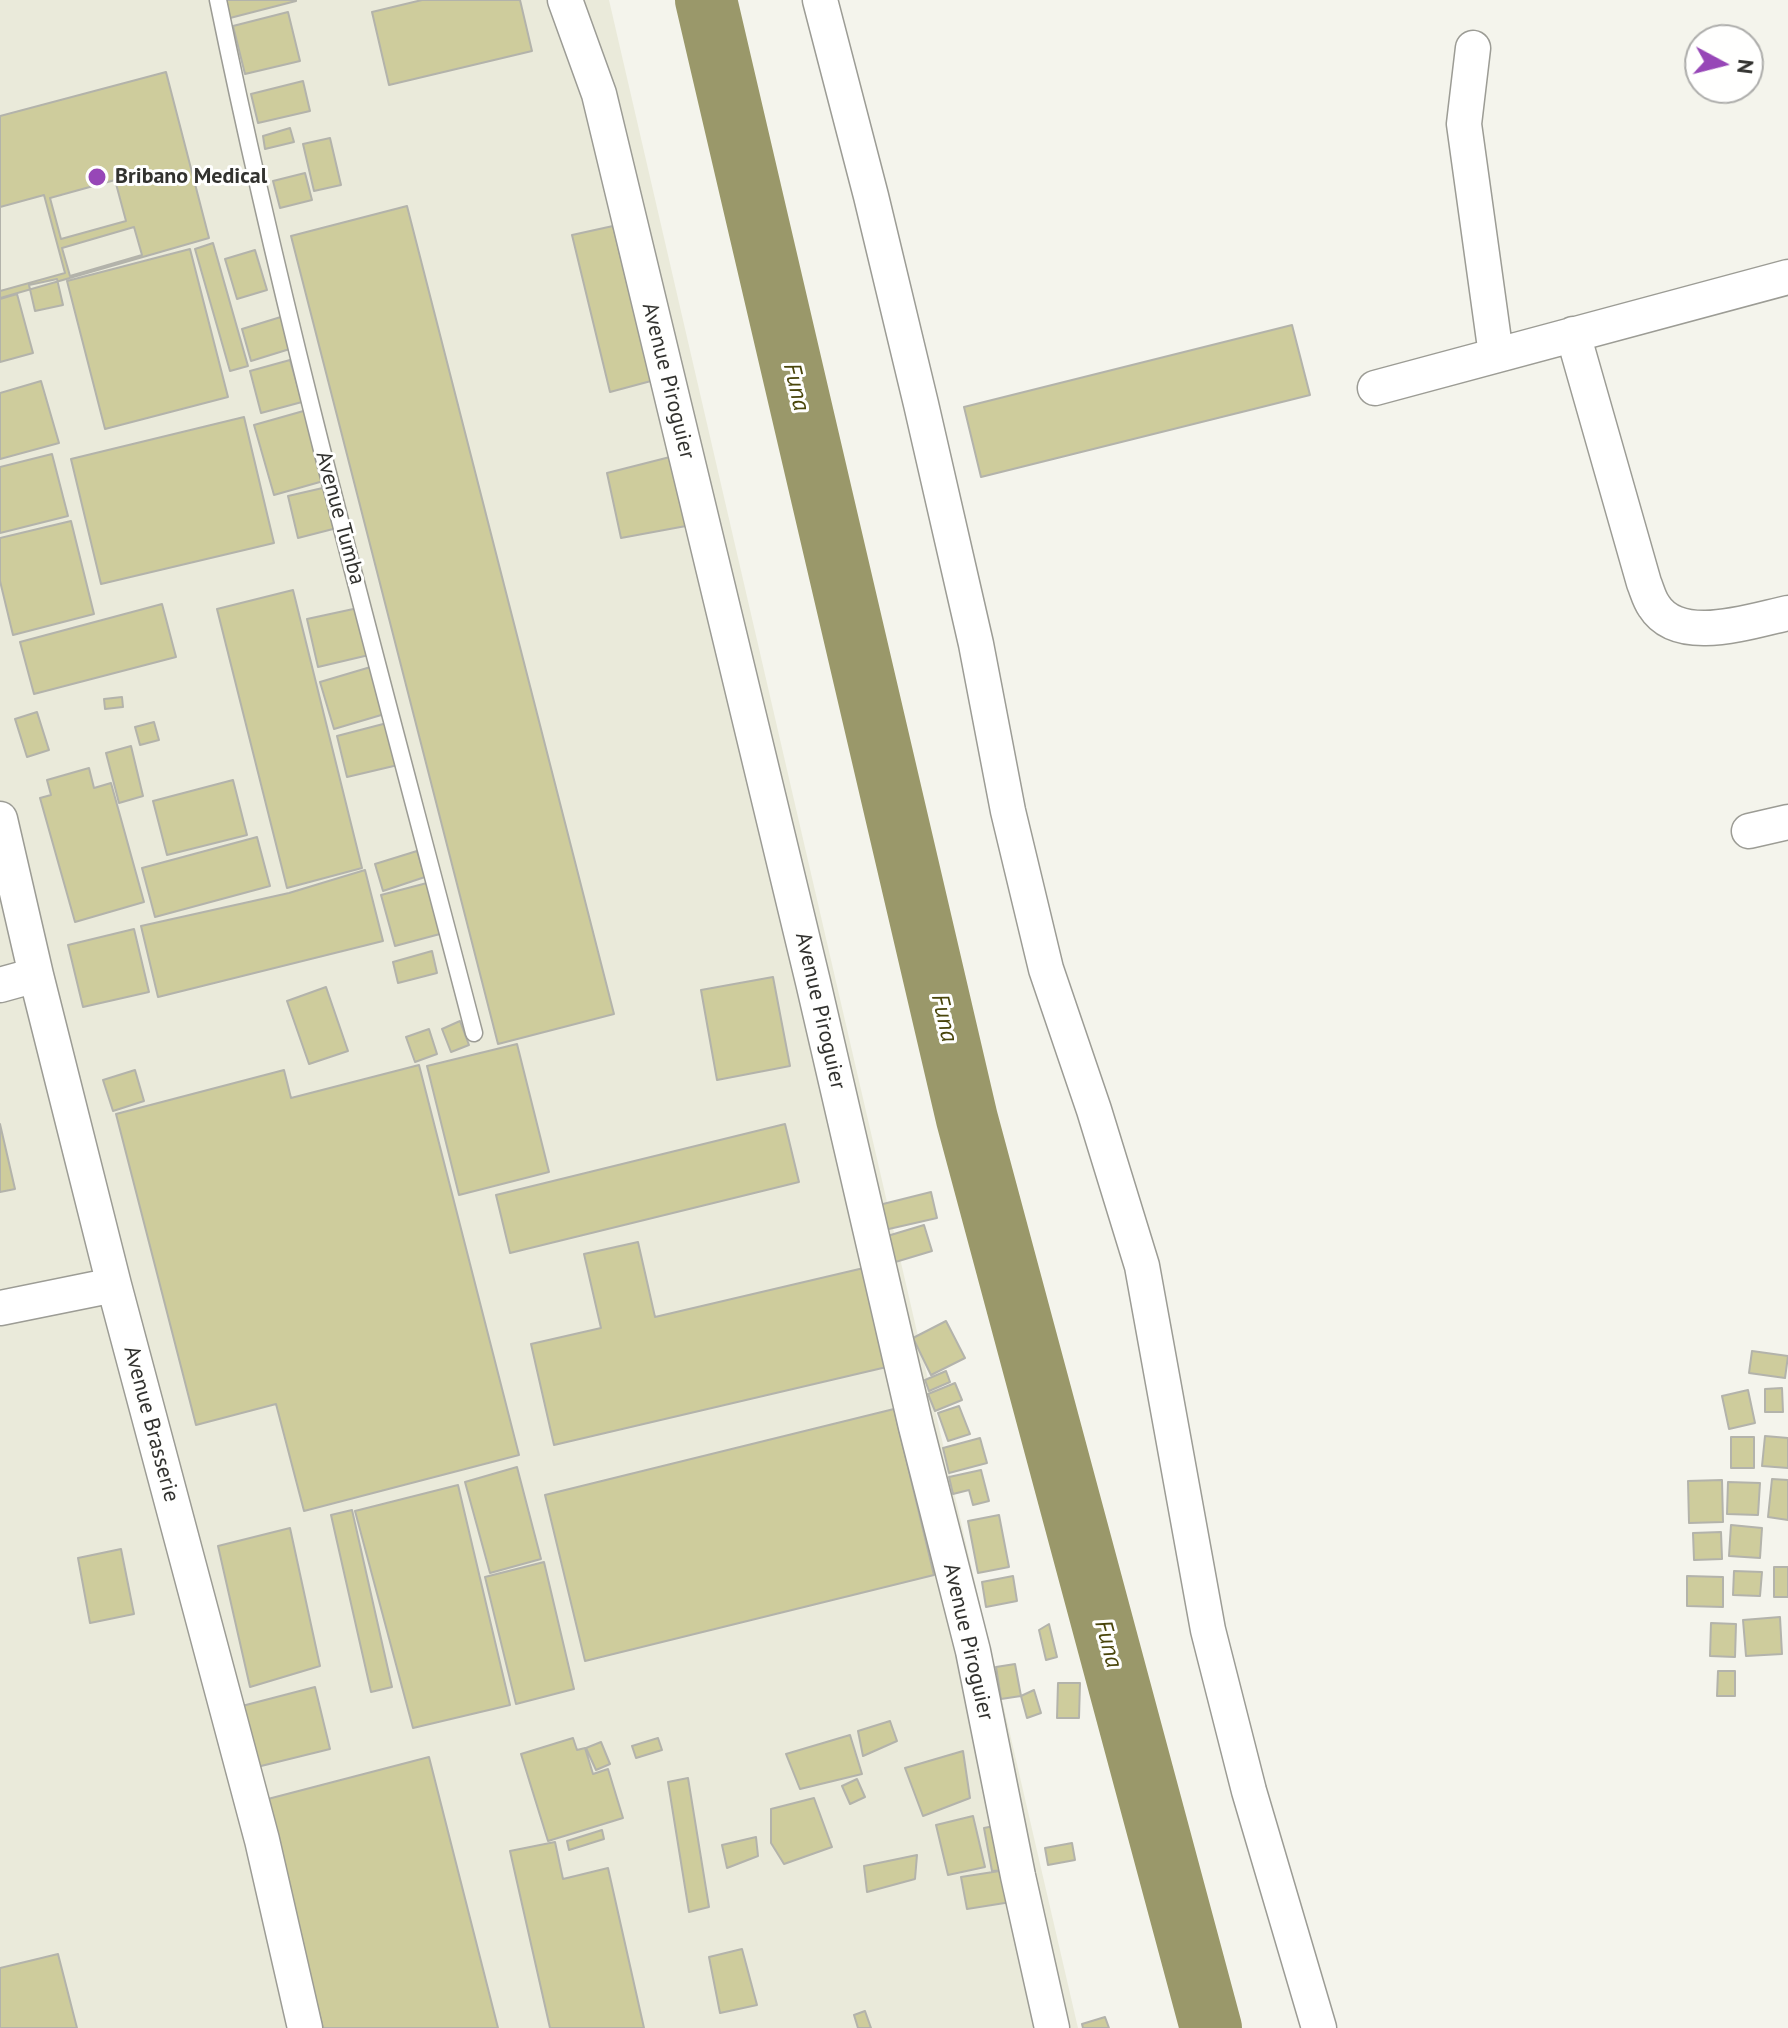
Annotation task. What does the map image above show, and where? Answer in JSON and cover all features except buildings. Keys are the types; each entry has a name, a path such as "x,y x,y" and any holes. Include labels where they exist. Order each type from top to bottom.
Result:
{"street":[{"name":"Avenue Piroguier","path":"565,0 599,94 813,982 916,1427 973,1651 1052,2028"},
{"path":"820,0 921,404 976,644 1008,811 1046,969 1142,1266 1208,1630 1249,1791 1319,2028"},
{"path":"1473,48 1464,124 1496,355"},
{"path":"1375,388 1788,277"},
{"path":"1573,334 1644,583 1654,606 1665,618 1685,627 1708,629 1788,613"},
{"name":"Avenue Brasserie","path":"0,819 114,1285 262,1840 305,2028"},
{"path":"1749,831 1788,822"},
{"path":"0,985 36,975"},
{"path":"0,1308 114,1285"}],"lane":[{"name":"Avenue Tumba","path":"218,0 242,120 309,397 474,1033"}],"shaded area":[{"path":"0,0 609,0 1078,2028 0,2028"}],"waterway":[{"name":"Funa","path":"706,0 967,1119 1211,2028"}],"place":[{"name":"Bribano Medical","path":"97,177"}]}
